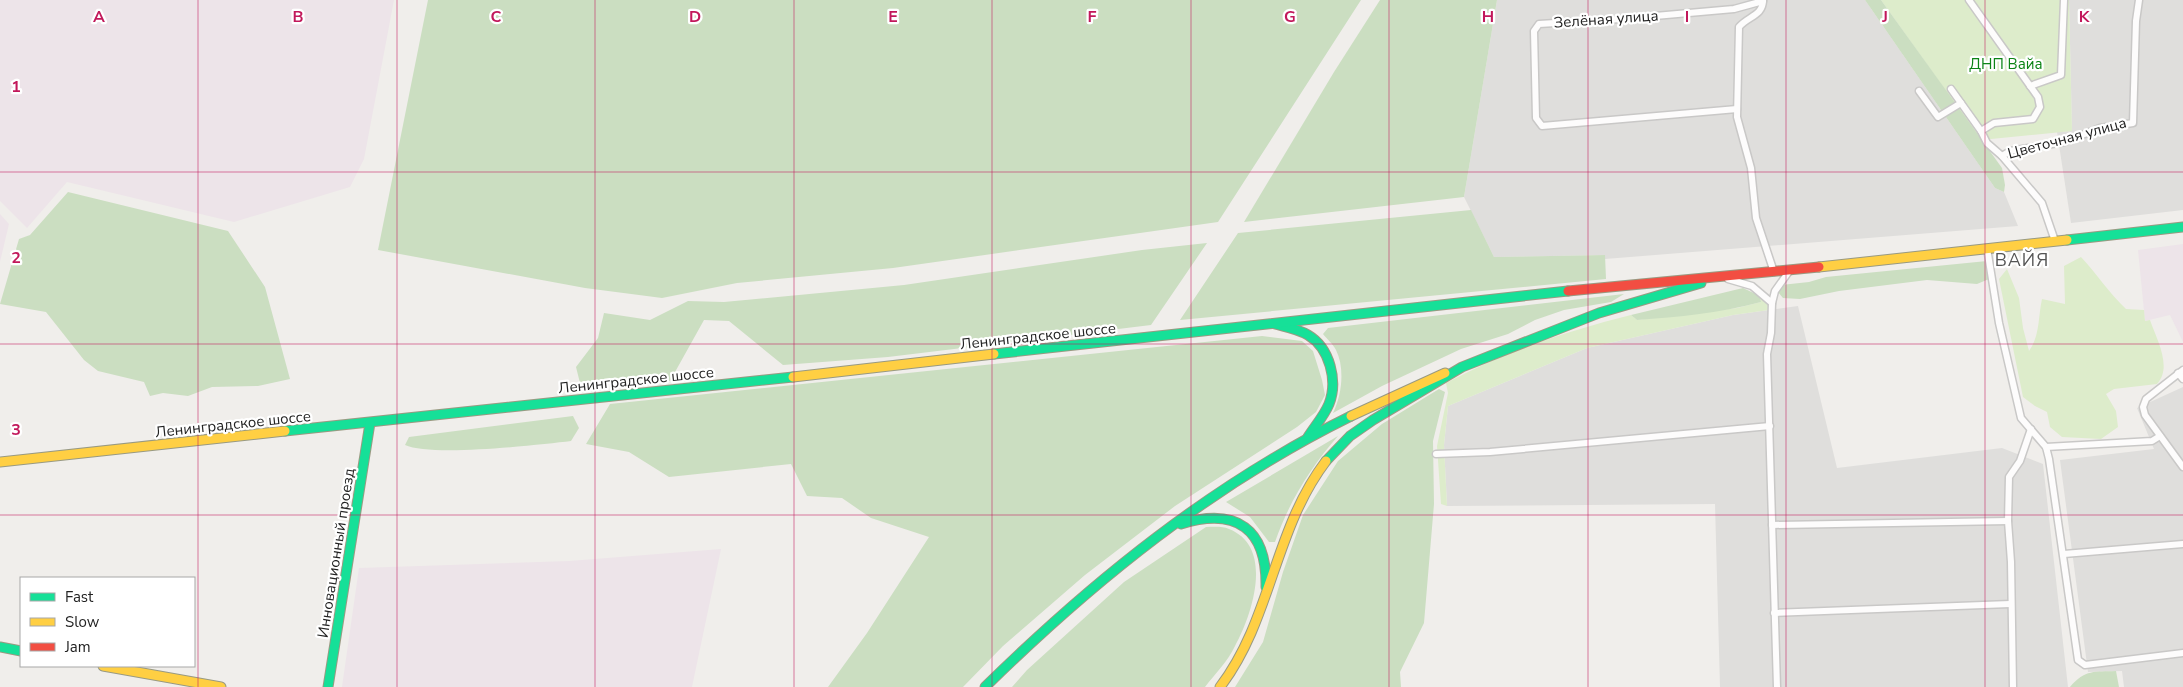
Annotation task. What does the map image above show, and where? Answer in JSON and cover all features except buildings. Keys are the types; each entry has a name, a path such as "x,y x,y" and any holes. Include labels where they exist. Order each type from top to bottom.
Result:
{"main road":[{"path":"985,687 1078,598 1166,530 1226,488 1308,437 1394,394 1599,313 1719,277 2183,227"},
{"name":"Ленинградское шоссе","path":"0,462 1632,284 1719,277"},
{"path":"1274,324 1302,331 1315,339 1326,354 1332,368 1330,401 1308,437"},
{"path":"1220,687 1233,670 1250,639 1284,538 1300,501 1314,477 1330,456 1350,436 1372,420 1462,367"},
{"name":"Инновационный проезд","path":"328,687 370,423"},
{"path":"1166,530 1208,516 1225,518 1245,526 1257,540 1263,553 1266,568 1266,592"},
{"path":"0,647 20,651"},
{"path":"109,667 221,687"}],"street":[{"path":"1969,0 2038,97 2040,107 2033,119 1994,123 1981,131"},
{"path":"2030,86 2060,75 2064,0"},
{"name":"Цветочная улица","path":"2002,156 2010,151 2064,142 2100,128 2133,123 2138,0"},
{"path":"1763,1 1759,13 1744,21 1739,28 1737,117 1751,168 1756,218 1774,272"},
{"name":"Зелёная улица","path":"1737,109 1542,126 1536,118 1534,31 1539,24 1734,9 1763,1"},
{"path":"1951,89 1981,131 1987,143 2002,156 2042,203 2055,241"},
{"path":"1920,91 1938,118 1961,103"},
{"path":"1987,248 2012,384 2021,418 2046,447 2064,554 2078,660 2085,665 2183,653"},
{"path":"1777,687 1767,354 1775,291 1790,270"},
{"path":"1719,277 1752,286 1772,303"},
{"path":"2183,379 2181,371 2146,399 2143,407 2145,415 2183,468"},
{"path":"1436,454 1490,452 1770,426"},
{"path":"2013,687 2010,604 2011,562 2008,521 2009,477 2020,461 2031,429"},
{"path":"2046,447 2152,441 2160,436"},
{"path":"1772,525 2008,521"},
{"path":"2064,554 2183,544"},
{"path":"1774,613 2010,604"}],"shaded area":[{"path":"0,0 394,0 364,159 350,187 234,222 67,182 27,228 0,201"},
{"path":"1497,0 1865,0 1995,188 2004,192 2018,226 1605,259 1605,255 1494,257 1464,197"},
{"path":"2069,0 2183,0 2183,210 2071,223 2057,132 2072,131"},
{"path":"0,214 9,224 0,262"},
{"path":"2183,244 2183,342 2170,315 2145,321 2138,250"},
{"path":"1798,306 1837,468 2002,448 2043,464 2068,687 1720,687 1715,504 1447,506 1444,445 1448,406 1587,348 1733,315"},
{"path":"2183,387 2183,687 2124,687 2122,671 2088,672 2060,460 2154,449 2137,408"},
{"path":"721,549 692,687 342,687 359,568 569,561"}],"green space":[{"path":"428,0 1361,0 1218,222 893,268 737,283 662,298 585,288 378,250"},
{"path":"1380,0 1497,0 1464,197 1244,222 1334,72"},
{"path":"1865,0 1881,0 2002,168 2005,185 2004,192 1995,188"},
{"name":"ДНП Вайа","path":"1881,0 2069,0 2072,131 1981,140"},
{"path":"68,192 228,231 265,287 290,379 258,386 212,387 188,396 163,393 150,396 144,382 98,371 84,360 46,312 0,304 19,239 30,235"},
{"path":"1471,210 1494,257 1605,255 1606,279 1180,320 1238,233"},
{"path":"1207,243 1151,325 888,357 783,365 729,321 704,320 670,381 580,383 576,367 598,338 604,313 650,320 688,301 724,302 904,285 1142,250"},
{"path":"2081,257 2126,309 2144,310 2145,321 2150,320 2162,352 2164,369 2162,377 2157,384 2114,389 2106,394 2116,411 2118,427 2101,439 2062,437 2050,427 2047,412 2023,397 1999,279 2007,269 2019,298 2023,328 2029,351 2037,333 2042,299 2065,304 2064,266"},
{"path":"1987,261 1989,279 1977,284 1927,280 1839,291 1800,299 1783,298 1778,292 1781,285 1809,282 1826,277"},
{"path":"1743,288 1760,296 1761,302 1715,312 1668,317 1637,320 1631,315"},
{"path":"1624,294 1611,302 1564,310 1535,320 1508,334 1461,349 1382,386 1333,413 1339,398 1341,365 1336,350 1323,334 1328,328"},
{"path":"1760,296 1767,302 1769,310 1733,315 1587,348 1448,406 1444,445 1447,506 1441,504 1437,446 1448,393 1446,383 1536,343 1607,321 1631,315 1637,320 1737,308 1761,302"},
{"path":"1262,336 1302,341 1313,351 1325,395 1316,412 1297,427 1175,506 1085,575 1003,646 963,687 828,687 867,633 929,537 871,518 842,498 807,496 791,464 669,477 629,452 586,444 610,404"},
{"path":"1439,389 1445,392 1433,441 1434,504 1424,623 1400,672 1401,687 1235,687 1263,642 1283,572 1303,515 1338,461 1382,424"},
{"path":"573,416 579,428 571,441 460,450 437,450 405,445 409,437"},
{"path":"1338,436 1318,460 1301,486 1275,542 1269,542 1250,517 1226,502"},
{"path":"1206,527 1226,528 1243,538 1252,551 1256,566 1256,583 1253,600 1242,633 1229,657 1205,687 1012,687 1027,670 1124,582"},
{"path":"2116,671 2119,687 2070,687 2075,681 2086,674"}],"traffic: fast":[{"path":"2067,240 2183,227"},
{"path":"1326,461 1350,436 1373,420 1462,367 1599,313 1701,283"},
{"path":"994,354 1568,291"},
{"path":"1275,324 1296,330 1316,341 1327,356 1330,366 1333,385 1332,395 1322,417 1308,437"},
{"path":"285,431 793,377"},
{"path":"985,687 1069,609 1157,537 1203,503 1251,472 1351,416"},
{"path":"328,687 370,423"},
{"path":"1181,524 1201,519 1218,519 1233,521 1245,527 1254,537 1261,550 1265,567 1266,587"},
{"path":"0,647 20,651"}],"traffic: slow":[{"path":"1819,267 2067,240"},
{"path":"793,377 994,354"},
{"path":"1351,416 1445,373"},
{"path":"0,462 285,431"},
{"path":"1220,687 1237,661 1251,633 1294,516 1308,488 1326,461"},
{"path":"109,667 221,687"}],"traffic: jam":[{"path":"1568,291 1819,267"}],"district":[{"name":"ВАЙЯ","path":"2022,260"}]}
